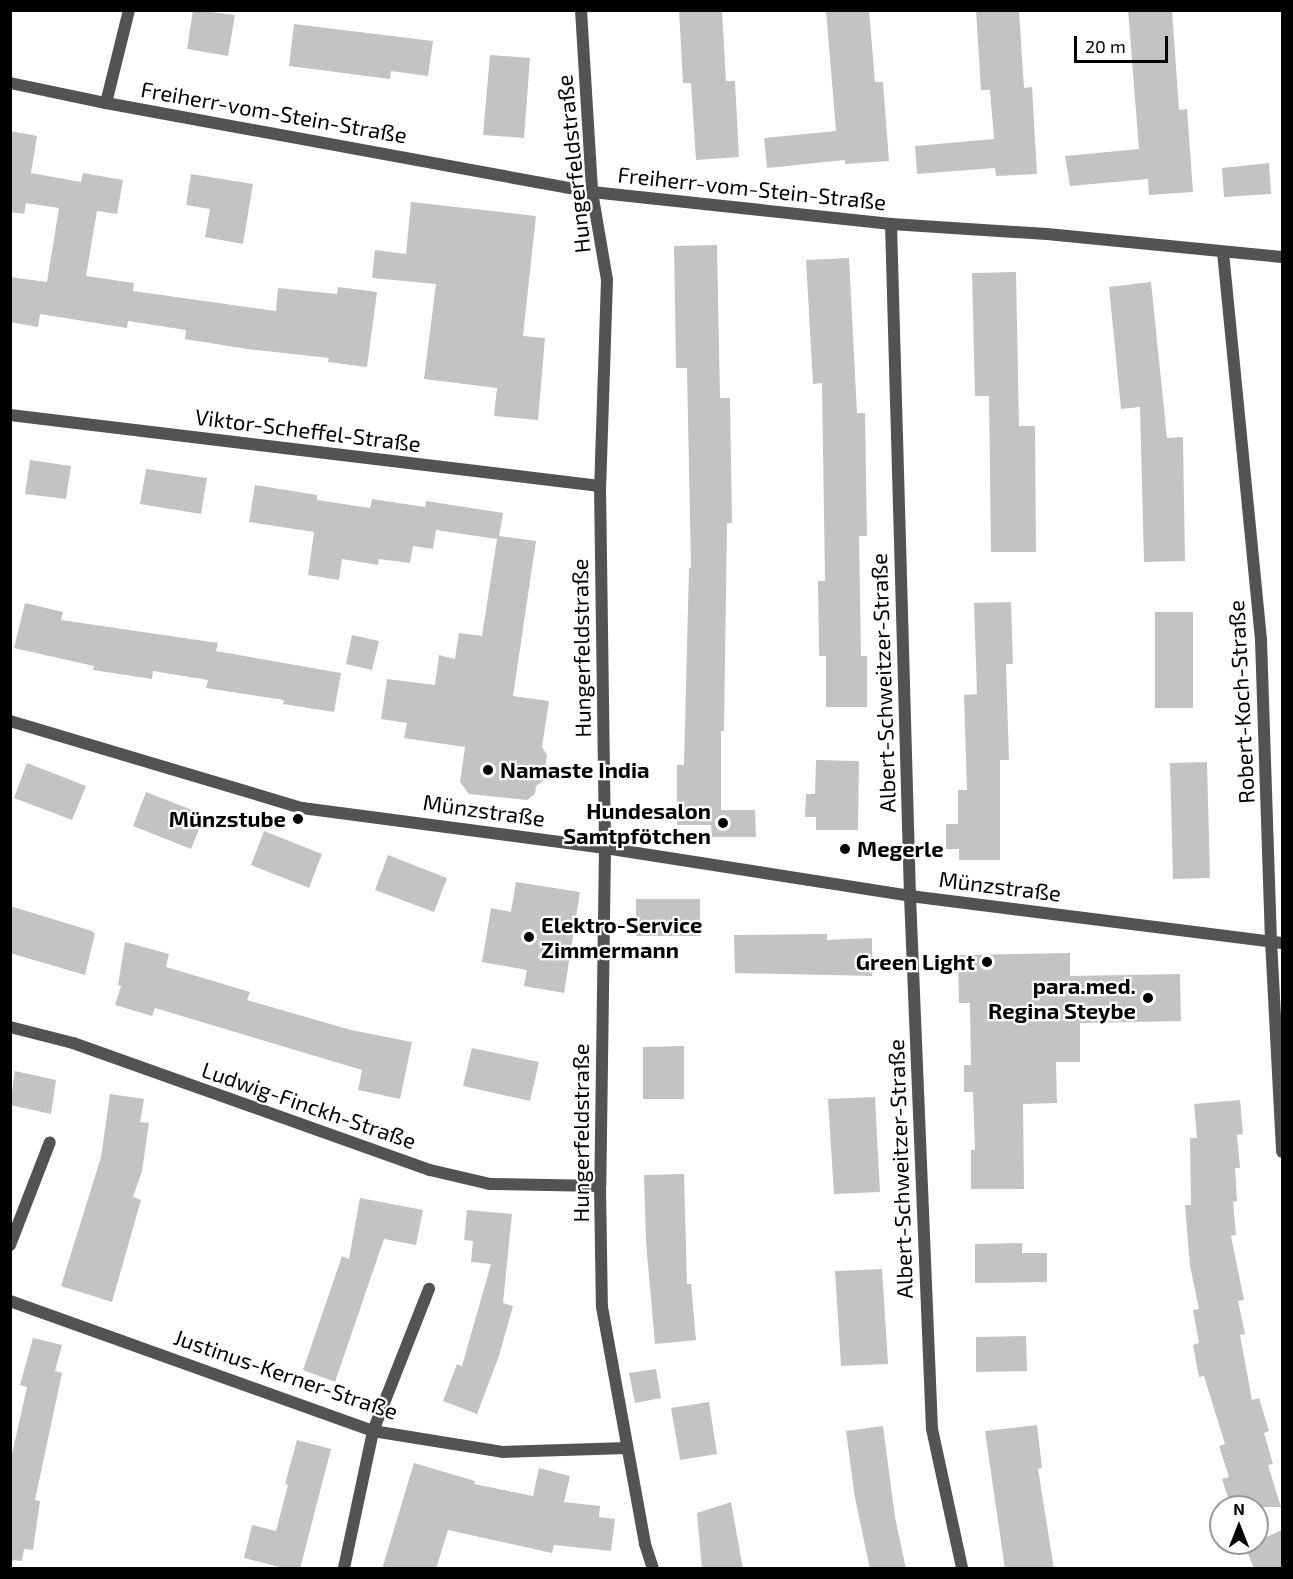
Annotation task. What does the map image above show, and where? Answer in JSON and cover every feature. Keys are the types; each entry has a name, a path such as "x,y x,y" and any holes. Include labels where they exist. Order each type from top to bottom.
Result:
{"street":[{"path":"106,103 129,10"},
{"name":"Hungerfeldstraße","path":"581,10 592,192 607,280 600,486 605,848 600,1186 602,1307 645,1544 653,1569"},
{"name":"Freiherr-vom-Stein-Straße","path":"10,82 106,103 592,192 891,224 1047,234 1282,257"},
{"name":"Albert-Schweitzer-Straße","path":"891,224 910,896 932,1429 962,1569"},
{"name":"Robert-Koch-Straße","path":"1223,252 1261,640 1277,942 1282,1152"},
{"name":"Viktor-Scheffel-Straße","path":"10,415 600,486"},
{"name":"Münzstraße","path":"10,721 302,808 605,848 910,896 1277,942"},
{"name":"Ludwig-Finckh-Straße","path":"10,1026 73,1043 430,1170 490,1184 600,1186"},
{"path":"10,1245 50,1142"},
{"path":"344,1569 373,1431 429,1289"},
{"name":"Justinus-Kerner-Straße","path":"10,1301 373,1431 502,1452 627,1448"}],"building":[{"path":"193,10 235,15 228,56 187,49"},
{"path":"679,10 722,10 726,81 735,81 739,157 696,160 691,83 683,83"},
{"path":"826,10 869,10 875,82 883,82 889,161 845,164 845,160 767,168 764,138 836,131"},
{"path":"976,10 1019,10 1024,88 1032,87 1037,174 996,176 995,168 917,174 915,146 994,139 990,90 981,90"},
{"path":"1128,10 1172,10 1179,110 1187,109 1193,192 1149,195 1148,179 1070,186 1065,156 1139,149"},
{"path":"294,24 433,41 428,76 391,71 390,79 289,66"},
{"path":"490,55 530,58 524,138 483,135"},
{"path":"10,131 37,136 31,173 81,182 83,173 123,180 117,214 97,211 86,276 134,283 133,291 276,311 278,288 337,294 338,287 377,292 367,367 328,362 329,358 247,349 185,339 186,330 128,321 127,328 40,314 38,327 10,322 10,277 47,282 59,208 26,203 24,214 10,212"},
{"path":"1269,163 1271,194 1224,197 1222,168"},
{"path":"191,174 253,184 243,244 205,237 210,209 186,205"},
{"path":"411,202 536,216 523,336 545,338 538,420 494,416 497,388 424,379 436,284 372,278 375,250 406,254"},
{"path":"717,245 720,398 730,398 732,523 727,523 721,810 755,810 756,837 712,837 711,825 677,825 677,765 684,765 689,568 691,568 687,368 676,368 674,246"},
{"path":"849,258 857,413 865,413 867,536 859,536 861,656 867,656 867,707 826,707 826,656 819,656 818,581 825,581 822,383 813,384 806,260"},
{"path":"1016,272 1019,426 1035,426 1036,552 991,552 989,396 975,396 972,273"},
{"path":"1151,282 1167,438 1183,437 1185,561 1144,562 1140,407 1121,409 1109,287"},
{"path":"30,460 71,466 66,499 25,494"},
{"path":"146,469 207,478 201,514 140,504"},
{"path":"255,485 317,495 317,500 370,508 372,499 425,507 426,501 503,513 499,536 536,541 513,696 549,701 542,747 547,755 543,781 536,786 535,794 527,800 469,794 460,782 465,747 404,738 407,723 381,719 387,679 435,685 439,655 455,659 459,633 482,636 497,539 436,530 433,549 413,546 410,563 379,559 378,565 342,559 339,580 308,575 314,532 249,522"},
{"path":"1011,602 1013,664 1006,664 1009,760 1000,760 1000,860 959,860 959,849 946,849 946,824 958,824 958,790 967,790 964,695 977,694 974,603"},
{"path":"25,603 63,612 61,620 218,643 216,651 341,673 334,712 283,704 284,700 206,688 208,680 153,671 152,679 93,670 94,666 14,648"},
{"path":"1155,612 1193,612 1193,708 1155,708"},
{"path":"352,635 379,641 372,670 346,664"},
{"path":"816,760 859,761 858,830 816,830 816,817 805,817 806,794 815,794"},
{"path":"1207,762 1210,878 1173,879 1170,763"},
{"path":"27,763 86,786 72,820 14,798"},
{"path":"146,792 205,815 191,849 133,826"},
{"path":"264,831 322,854 309,888 251,865"},
{"path":"388,855 447,878 434,912 375,890"},
{"name":"Elektro-Service Zimmermann","path":"516,882 580,892 564,993 524,986 527,970 482,962 491,908 511,912"},
{"path":"636,899 700,899 700,936 636,936"},
{"path":"10,906 92,931 95,934 85,975 10,953"},
{"path":"827,934 827,940 872,938 872,976 735,973 734,935"},
{"path":"125,942 169,954 166,967 250,992 247,1000 351,1030 412,1042 400,1099 358,1090 362,1070 155,1008 152,1016 115,1005 121,986 118,985"},
{"path":"1070,953 1070,976 1180,974 1181,1021 1080,1023 1080,1062 1056,1062 1057,1103 1023,1104 1024,1189 971,1189 971,1150 975,1150 973,1092 964,1092 964,1065 971,1065 970,1003 959,1003 958,955"},
{"path":"684,1046 684,1099 643,1099 643,1047"},
{"path":"472,1048 539,1062 530,1101 463,1086"},
{"path":"15,1071 56,1080 51,1114 10,1105"},
{"path":"110,1094 144,1099 140,1122 149,1123 142,1171 133,1197 141,1200 112,1302 61,1286 101,1157"},
{"path":"875,1097 880,1192 834,1194 828,1099"},
{"path":"1240,1100 1243,1134 1237,1135 1240,1168 1235,1168 1237,1201 1233,1202 1236,1235 1231,1236 1244,1300 1238,1301 1245,1334 1240,1335 1252,1400 1259,1398 1269,1431 1264,1433 1273,1464 1268,1465 1281,1507 1269,1507 1269,1495 1227,1495 1222,1479 1229,1477 1219,1446 1225,1444 1204,1376 1199,1377 1193,1345 1199,1343 1193,1310 1199,1309 1190,1266 1185,1205 1191,1205 1190,1138 1197,1138 1194,1104"},
{"path":"684,1174 687,1284 691,1284 696,1340 655,1344 646,1242 644,1175"},
{"path":"360,1198 423,1210 416,1245 384,1239 335,1382 303,1370 342,1256 349,1259"},
{"path":"467,1210 512,1214 503,1303 513,1306 499,1356 477,1414 443,1401 457,1364 462,1366 491,1264 471,1262 473,1241 464,1240"},
{"path":"1022,1243 1022,1253 1047,1253 1047,1282 975,1283 975,1244"},
{"path":"882,1269 888,1364 841,1366 835,1271"},
{"path":"1026,1336 1027,1371 976,1372 976,1337"},
{"path":"33,1338 62,1345 55,1371 62,1373 35,1500 40,1501 33,1550 24,1549 22,1561 10,1560 10,1463 27,1387 20,1385"},
{"path":"656,1369 661,1398 635,1403 629,1373"},
{"path":"709,1402 717,1454 680,1460 671,1408"},
{"path":"1037,1425 1042,1468 1038,1469 1054,1569 1005,1569 985,1431"},
{"path":"883,1426 895,1517 906,1569 870,1569 855,1498 846,1431"},
{"path":"297,1440 331,1449 300,1569 287,1569 244,1558 252,1525 276,1531"},
{"path":"414,1463 475,1481 474,1484 533,1496 539,1468 570,1476 564,1502 600,1506 599,1517 615,1519 611,1551 554,1545 552,1553 448,1530 436,1569 382,1569"},
{"path":"731,1502 743,1569 702,1569 697,1513"},
{"path":"1282,1530 1282,1569 1254,1569 1249,1555 1269,1555 1269,1536"}],"place":[{"name":"Namaste India","path":"488,770"},
{"name":"Münzstube","path":"298,819"},
{"name":"Hundesalon Samtpfötchen","path":"723,823"},
{"name":"Megerle","path":"845,849"},
{"name":"Elektro-Service Zimmermann","path":"529,937"},
{"name":"Green Light","path":"987,962"},
{"name":"para.med. Regina Steybe","path":"1148,998"}]}
